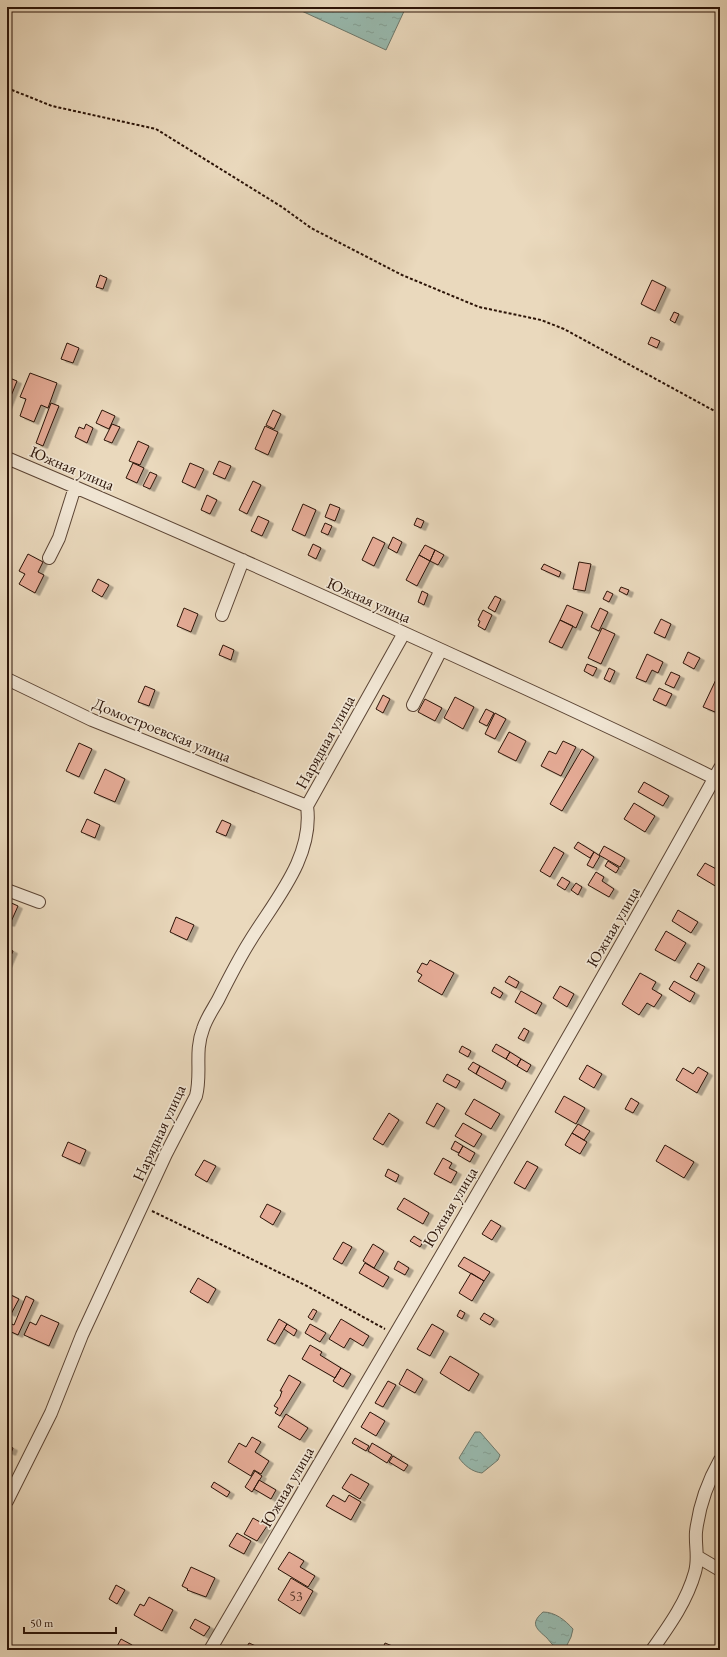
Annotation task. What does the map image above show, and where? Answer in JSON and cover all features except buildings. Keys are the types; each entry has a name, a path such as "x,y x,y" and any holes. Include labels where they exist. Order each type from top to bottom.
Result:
{"street":[{"name":"Южная улица","path":"9,462 75,486 244,560 630,736 717,773 568,1039 210,1650"},
{"path":"49,558 59,538 75,486"},
{"path":"222,615 244,560"},
{"name":"Нарядная улица","path":"7,1501 51,1413 82,1335 166,1154 196,1096 199,1086 197,1055 203,1028 250,941 282,893 301,854 309,821 307,806 404,633"},
{"path":"413,705 441,650"},
{"name":"Домостроевская улица","path":"7,679 92,720 307,806"},
{"path":"7,890 39,902"},
{"path":"652,1650 678,1612 695,1572 698,1557 696,1534 702,1504 708,1481 720,1460"},
{"path":"698,1557 720,1570"}],"path":[{"path":"7,88 52,106 156,129 282,207 311,228 402,275 479,307 541,320 564,329 720,414"},
{"path":"142,1207 164,1216 307,1286 394,1334"}],"water":[{"path":"293,7 406,7 386,50"},
{"path":"475,1432 480,1432 500,1455 498,1460 482,1473 469,1468 459,1458"},
{"path":"543,1612 552,1613 560,1617 573,1629 566,1647 559,1649 557,1648 536,1626 536,1620"}]}
